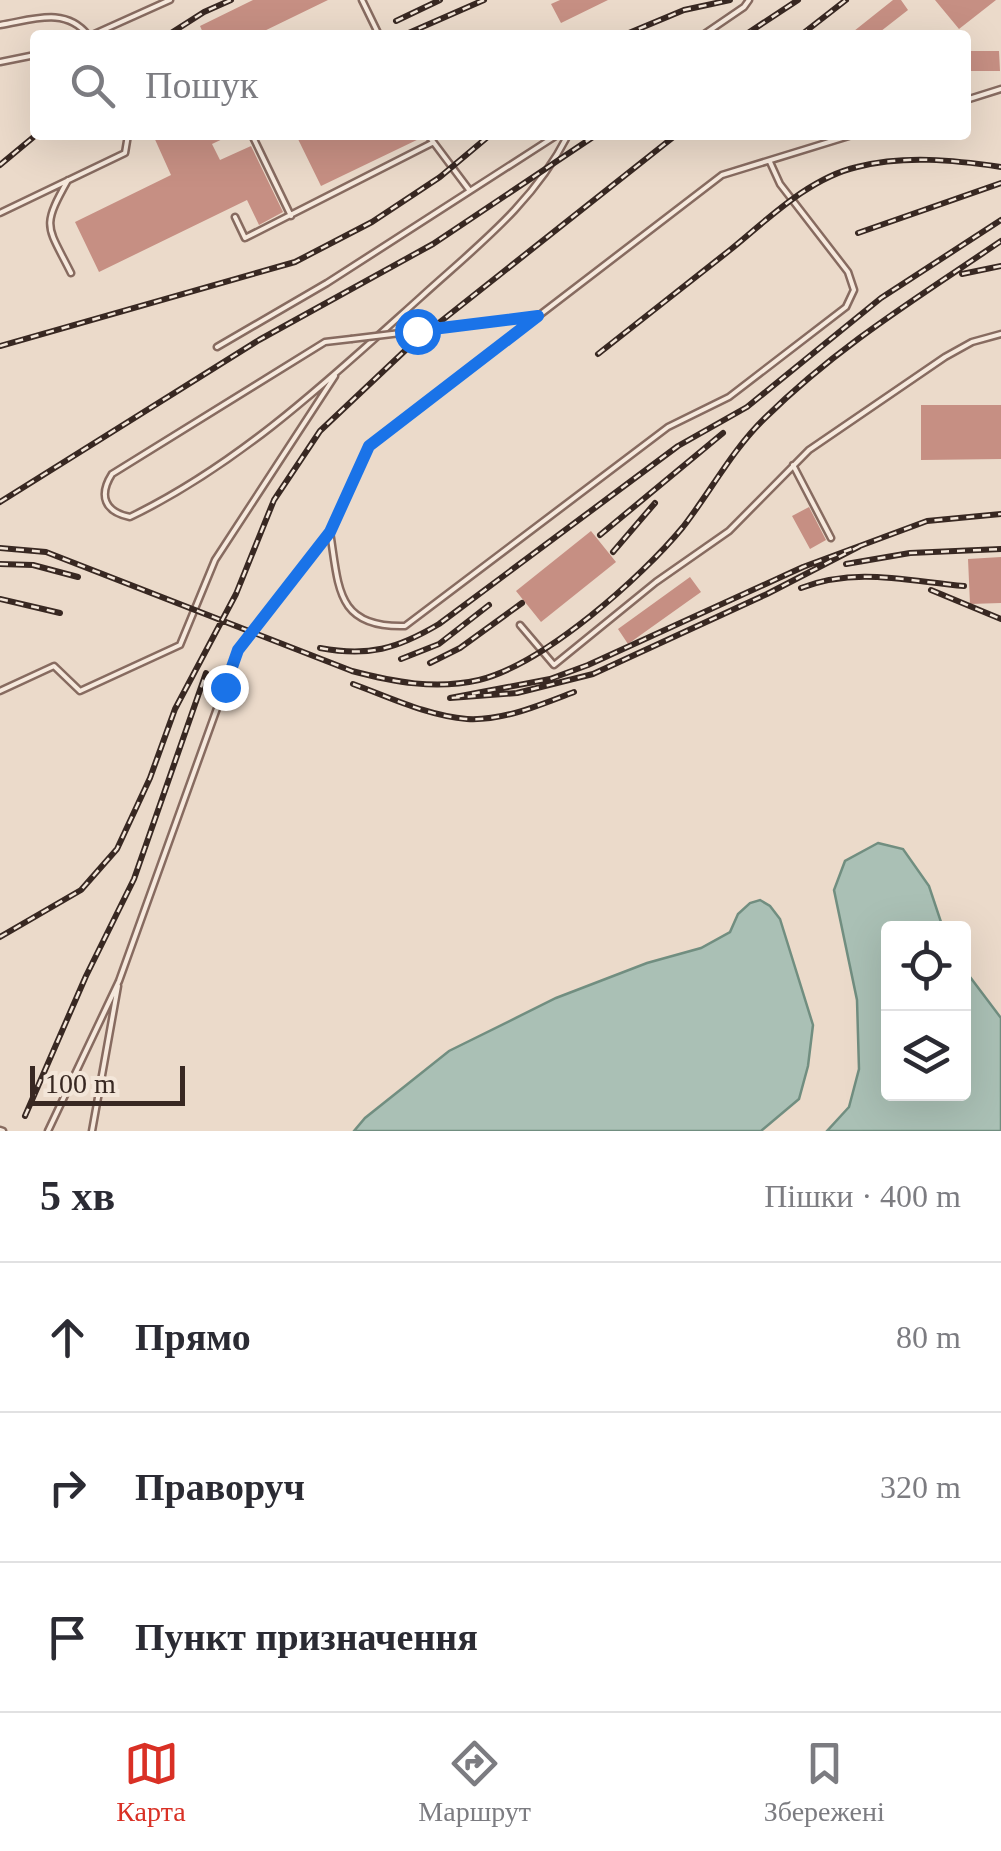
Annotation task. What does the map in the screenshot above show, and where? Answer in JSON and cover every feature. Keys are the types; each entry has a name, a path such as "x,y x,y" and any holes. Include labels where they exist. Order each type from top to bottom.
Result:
{"lane":[{"path":"101,30 170,0"},
{"path":"362,0 377,30"},
{"path":"711,30 749,0"},
{"path":"0,25 62,16 85,30"},
{"path":"0,62 30,56"},
{"path":"971,99 1001,90"},
{"path":"0,213 125,153 127,140"},
{"path":"254,140 291,216"},
{"path":"430,140 470,191"},
{"path":"217,347 327,282 549,140"},
{"path":"538,316 483,323 352,339 324,342 112,474 104,487 105,502 115,514 130,517 230,459 337,372 514,212 542,181 565,140"},
{"path":"48,1131 119,981 238,650 330,532 369,446 722,174 836,140"},
{"path":"235,218 245,238 432,143"},
{"path":"330,532 340,595 356,616 380,627 405,626 668,427 730,397 846,307 854,290 848,272 772,173 770,160"},
{"path":"68,180 49,214 48,226 71,273"},
{"path":"520,625 554,665 656,582 729,530 793,465 945,357 972,342 1001,334"},
{"path":"0,691 54,666 80,691 180,645 215,560 337,372"},
{"path":"793,465 831,538"},
{"path":"92,1131 119,981"}],"shaded area":[{"path":"878,843 903,849 929,886 941,921 881,921 881,1101 971,1101 971,978 1001,1018 1001,1131 827,1131 849,1107 859,1069 857,1000 834,890 845,861"},
{"path":"760,900 780,919 813,1025 799,1099 761,1131 354,1131 449,1051 556,998 647,963 701,948 730,932 738,914"}],"building":[{"path":"253,0 328,0 266,30 202,30 200,26"},
{"path":"560,0 608,0 561,23 551,4"},
{"path":"893,0 901,0 908,10 882,30 855,30"},
{"path":"935,0 996,0 959,29"},
{"path":"971,51 999,51 1000,71 971,71"},
{"path":"155,140 220,140 212,144 220,160 251,146 283,212 259,225 247,200 99,272 75,222 171,175"},
{"path":"298,140 417,140 321,186"},
{"path":"921,405 1001,405 1001,459 921,460"},
{"path":"809,507 826,540 810,549 792,516"},
{"path":"591,531 616,562 541,622 516,591"},
{"path":"1001,557 1001,603 970,604 968,559"},
{"path":"690,577 701,592 628,644 618,629"}],"railway":[{"path":"176,30 231,0"},
{"path":"396,21 440,0"},
{"path":"415,30 484,0"},
{"path":"636,30 684,10 730,0"},
{"path":"753,30 798,0"},
{"path":"807,30 846,0"},
{"path":"0,165 30,140"},
{"path":"0,346 295,262 372,222 440,177 484,140"},
{"path":"0,502 259,340 433,244 589,140"},
{"path":"0,937 81,890 117,849 150,778 175,709 236,594 274,500 320,431 411,345 670,140"},
{"path":"598,354 789,201 839,172 911,160 1001,167"},
{"path":"858,233 1001,183"},
{"path":"320,648 353,652 382,649 439,624 678,446 747,407 881,298 1001,220"},
{"path":"0,548 46,552 352,671 415,683 479,680 532,657 590,617 665,548 742,443 793,392 879,324 1001,241"},
{"path":"962,274 1001,266"},
{"path":"600,535 723,433"},
{"path":"613,552 655,503"},
{"path":"860,546 767,594 593,674 517,693 450,698 550,679 588,665 803,567 927,521 1001,514"},
{"path":"846,564 910,553 1001,549"},
{"path":"0,564 33,565 78,577"},
{"path":"801,588 862,577 964,586"},
{"path":"931,590 1001,619"},
{"path":"0,599 60,613"},
{"path":"430,663 460,648 522,603"},
{"path":"401,659 439,644 489,605"},
{"path":"25,1116 86,976 134,879 206,673"},
{"path":"353,684 423,710 467,719 508,715 574,692"}],"route":[{"path":"225,687 238,650 330,532 369,446 538,316 417,331"}]}
